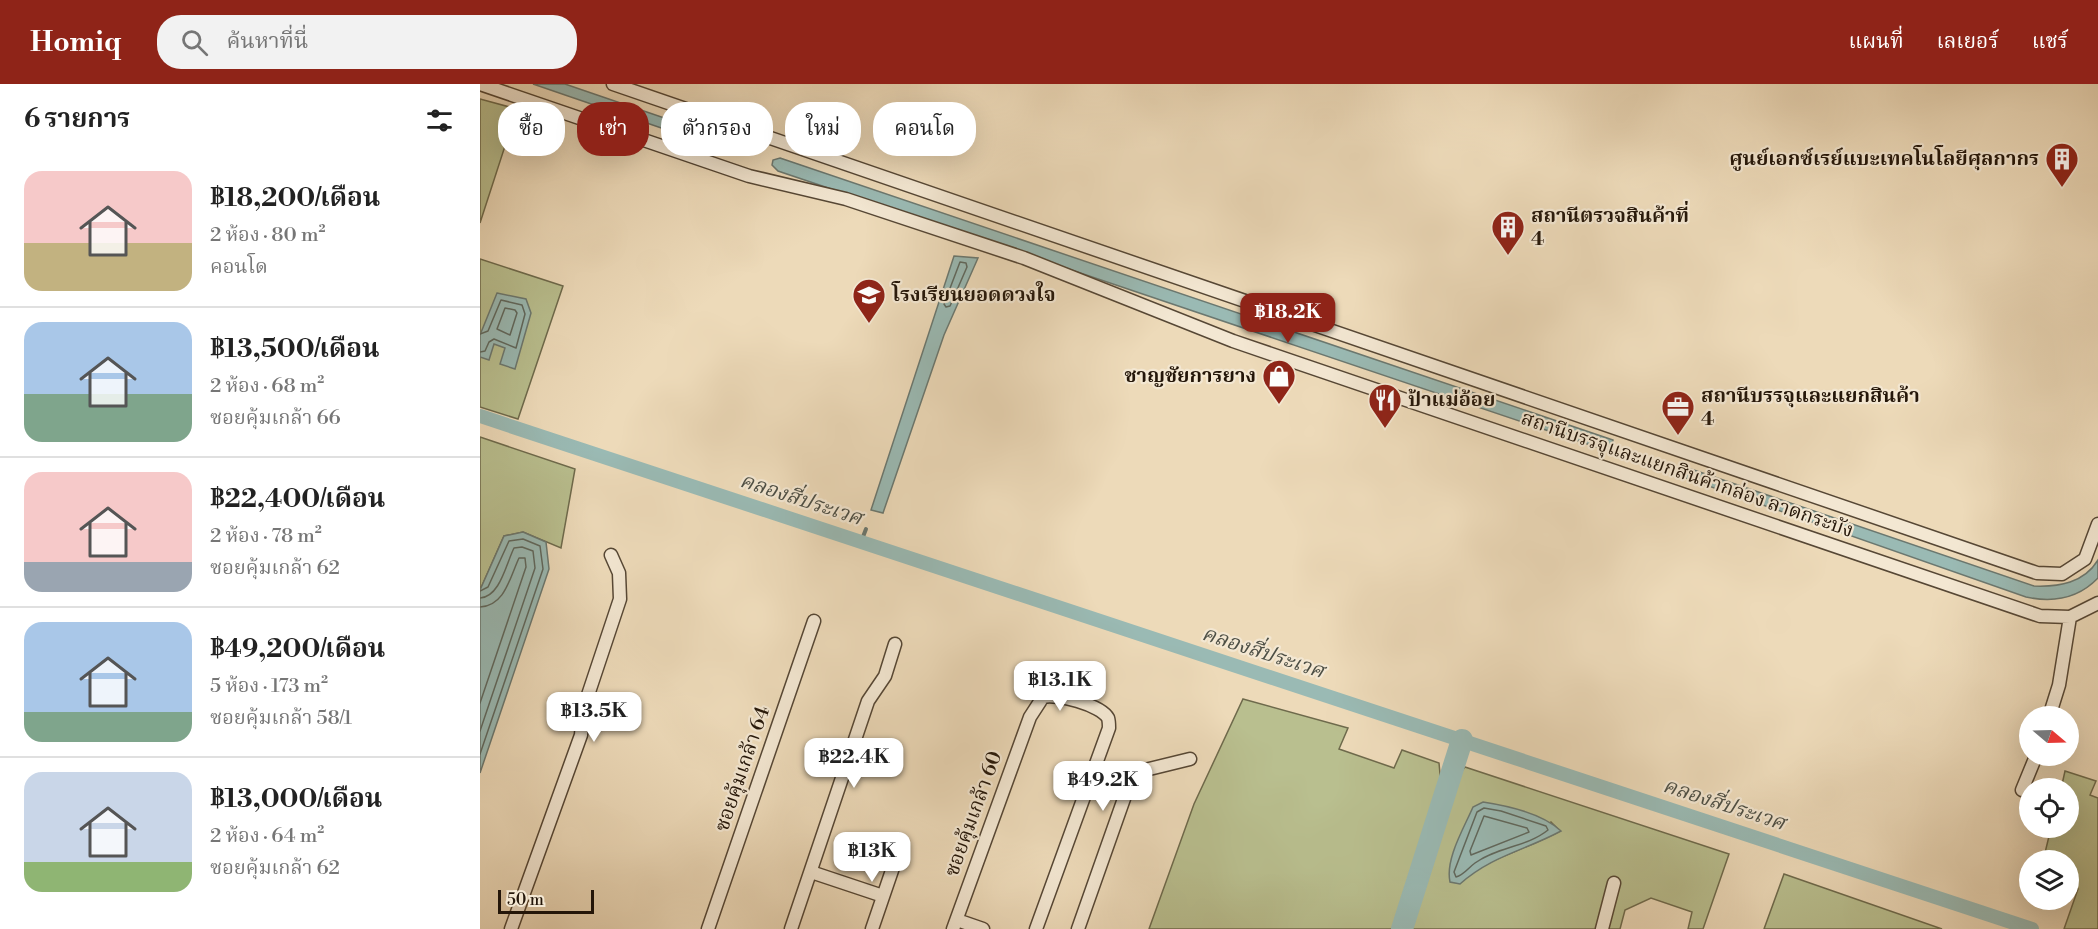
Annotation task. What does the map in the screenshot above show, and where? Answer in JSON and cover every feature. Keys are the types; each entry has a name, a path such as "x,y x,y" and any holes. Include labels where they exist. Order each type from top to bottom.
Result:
{"street":[{"name":"สถานีบรรจุและแยกสินค้ากล่อง ลาดกระบัง","path":"480,84 749,176 846,199 1024,258 1233,341 2040,616 2070,617 2098,603"},
{"name":"สถานีบรรจุและแยกสินค้ากล่อง ลาดกระบัง","path":"613,84 2037,573 2062,574 2085,559 2098,524"},
{"path":"511,929 581,735 583,710 620,599 619,573 611,555"},
{"path":"2052,706 2059,685 2070,617"},
{"name":"ซอยคุ้มเกล้า 64","path":"708,929 814,621"},
{"path":"791,929 868,701 885,676 895,644"},
{"name":"ซอยคุ้มเกล้า 60","path":"983,929 955,924 1030,717 1043,697 1053,694 1098,709 1108,718 1109,728 1036,929"},
{"path":"1078,929 1132,776 1137,772 1190,759"},
{"path":"872,929 900,847"},
{"path":"811,872 883,896"},
{"path":"1602,929 1614,883"}],"green space":[{"path":"480,99 498,104 498,156 502,156 480,223"},
{"path":"480,259 563,286 518,419 480,407"},
{"path":"480,437 575,469 561,548 523,532 504,536 480,590"},
{"path":"1243,699 1348,728 1339,749 1394,768 1402,750 1439,763 1441,785 1394,929 1149,929 1194,804"},
{"path":"1465,767 1729,854 1703,929 1688,929 1692,912 1651,898 1625,910 1620,929 1409,929 1456,778","holes":["1551,822 1560,831 1540,841 1479,867"]},
{"path":"2065,771 2096,781 2090,795 2098,798 2098,929 2064,929 2071,910 2079,910 2079,850 2046,850 2049,838 2079,838 2079,778 2063,778"},
{"path":"1784,874 1942,929 1764,929"}],"water":[{"path":"533,84 565,84 618,102 586,102"},
{"path":"649,113 661,117 661,128 649,124"},
{"path":"780,158 1613,440 1611,452 778,171 772,165 773,160"},
{"path":"954,256 978,258 944,335 883,513 871,510"},
{"path":"497,293 526,299 531,313 515,369 500,364 505,348 494,344 489,360 480,357 480,335"},
{"path":"1682,466 2034,586 2053,586 2078,579 2086,574 2098,560 2098,578 2082,591 2065,598 2046,600 2026,597 1677,475 1675,471"},
{"path":"523,532 546,542 549,569 480,773 480,590 504,536"},
{"path":"1483,802 1535,815 1561,831 1496,860 1460,884 1450,882 1450,864 1456,844 1473,807"}],"waterway":[{"name":"คลองสี่ประเวศ","path":"480,416 2032,929"},
{"path":"861,542 866,529"},
{"path":"1402,929 1462,740"}],"place":[{"name":"ศูนย์เอกซ์เรย์แบะเทคโนโลยีศุลกากร","path":"2062,188"},
{"name":"สถานีตรวจสินค้าที่ 4","path":"1508,256"},
{"name":"โรงเรียนยอดดวงใจ","path":"869,324"},
{"name":"ชาญชัยการยาง","path":"1279,405"},
{"name":"ป้าแม่อ้อย","path":"1385,429"},
{"name":"สถานีบรรจุและแยกสินค้า 4","path":"1678,436"}]}
